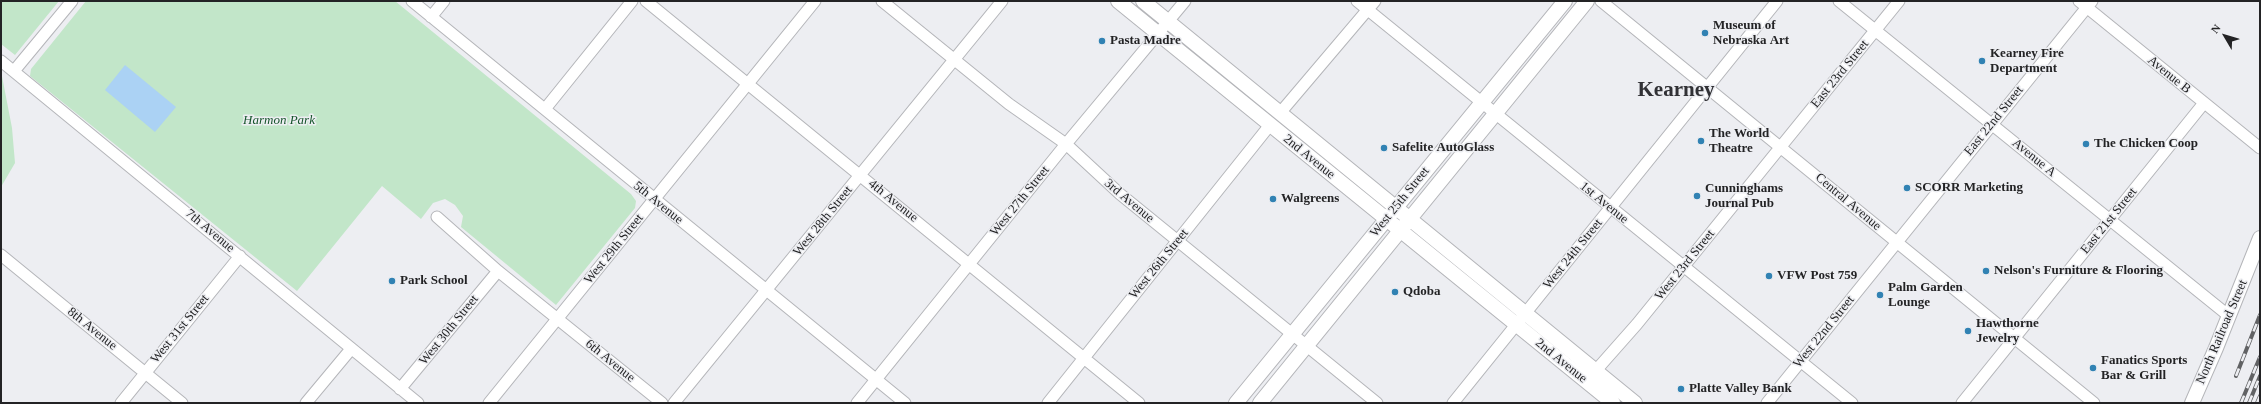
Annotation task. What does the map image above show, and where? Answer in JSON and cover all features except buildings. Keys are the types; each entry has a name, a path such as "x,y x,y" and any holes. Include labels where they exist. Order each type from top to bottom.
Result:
{"main road":[{"name":"2nd Avenue","path":"1118,1 1516,324 1591,376 1634,403"},
{"name":"2nd Avenue","path":"1143,1 1525,313 1591,376 1613,403"},
{"name":"West 25th Street","path":"1236,403 1565,1"},
{"name":"West 25th Street","path":"1260,403 1587,1"},
{"name":"North Railroad Street","path":"2192,403 2260,238"}],"street":[{"path":"14,72 72,1"},
{"name":"5th Avenue","path":"412,1 654,200 905,403"},
{"path":"431,17 444,1"},
{"path":"545,109 632,1"},
{"name":"4th Avenue","path":"646,1 1139,403"},
{"name":"West 29th Street","path":"489,403 815,1"},
{"name":"3rd Avenue","path":"882,1 1009,104 1066,144 1120,194 1376,403"},
{"name":"West 28th Street","path":"674,403 1002,1"},
{"name":"West 27th Street","path":"857,403 1066,144 1185,1"},
{"name":"1st Avenue","path":"1357,1 1852,403"},
{"path":"1280,113 1375,1"},
{"name":"Central Avenue","path":"1601,1 2094,403"},
{"name":"West 24th Street","path":"1453,403 1777,1"},
{"name":"Avenue A","path":"1839,1 2229,316"},
{"name":"East 23rd Street","path":"1780,146 1876,31 1899,1"},
{"name":"Avenue B","path":"2086,3 2204,103 2260,148"},
{"name":"East 22nd Street","path":"1896,242 2086,3"},
{"name":"7th Avenue","path":"1,61 418,403"},
{"name":"East 21st Street","path":"1962,403 2204,103"},
{"name":"West 26th Street","path":"1048,403 1270,125"},
{"name":"West 23rd Street","path":"1591,376 1683,267 1780,146"},
{"name":"6th Avenue","path":"437,217 498,271 662,403"},
{"name":"West 22nd Street","path":"1767,403 1896,242"},
{"name":"8th Avenue","path":"1,255 182,403"},
{"name":"West 31st Street","path":"121,403 240,256"},
{"name":"West 30th Street","path":"400,389 498,271"},
{"path":"306,403 351,349"}],"green space":[{"path":"1,1 59,1 15,55 1,44"},
{"name":"Harmon Park","path":"86,1 395,1 631,194 636,201 635,208 556,305 461,227 463,216 455,205 445,199 433,203 421,219 382,186 297,291 30,76 31,69"},
{"path":"1,71 12,128 15,163 1,187"}],"water":[{"path":"125,65 176,107 155,132 105,90"}],"railway":[{"path":"2236,376 2260,315"},
{"path":"2241,403 2260,357"},
{"path":"2249,403 2260,376"},
{"path":"2257,403 2260,396"}],"place":[{"name":"Museum of Nebraska Art","path":"1705,33"},
{"name":"Pasta Madre","path":"1102,41"},
{"name":"Kearney Fire Department","path":"1982,61"},
{"name":"The World Theatre","path":"1701,141"},
{"name":"The Chicken Coop","path":"2086,144"},
{"name":"Safelite AutoGlass","path":"1384,148"},
{"name":"SCORR Marketing","path":"1907,188"},
{"name":"Cunninghams Journal Pub","path":"1697,196"},
{"name":"Walgreens","path":"1273,199"},
{"name":"Nelson's Furniture & Flooring","path":"1986,271"},
{"name":"VFW Post 759","path":"1769,276"},
{"name":"Park School","path":"392,281"},
{"name":"Qdoba","path":"1395,292"},
{"name":"Palm Garden Lounge","path":"1880,295"},
{"name":"Hawthorne Jewelry","path":"1968,331"},
{"name":"Fanatics Sports Bar & Grill","path":"2093,368"},
{"name":"Platte Valley Bank","path":"1681,389"}],"district":[{"name":"Kearney","path":"1676,91"}]}
